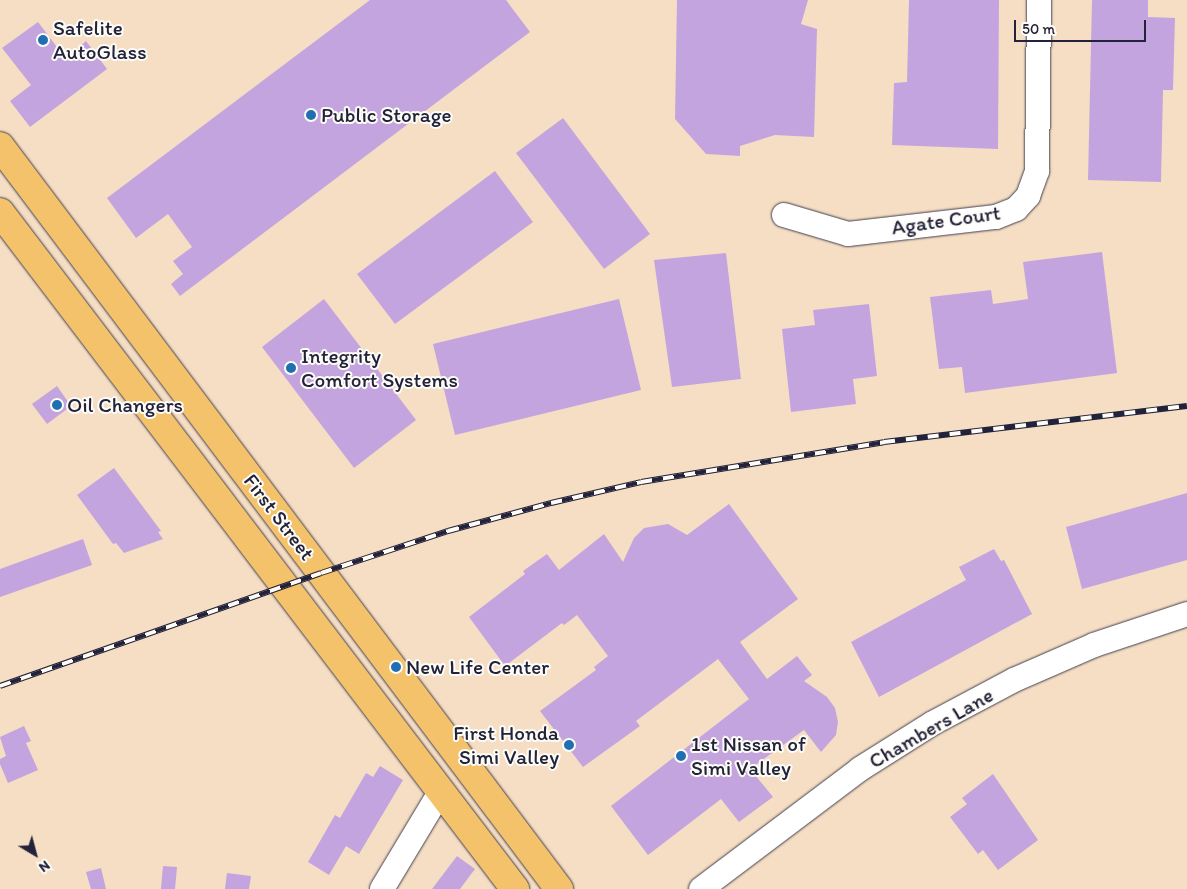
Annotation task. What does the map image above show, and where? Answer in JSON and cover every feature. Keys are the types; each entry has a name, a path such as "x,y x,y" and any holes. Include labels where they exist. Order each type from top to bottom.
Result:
{"main road":[{"name":"First Street","path":"0,146 559,889"},
{"name":"First Street","path":"0,212 515,889"},
{"path":"441,791 459,756"}],"street":[{"name":"Agate Court","path":"784,215 848,234 996,217 1016,209 1028,196 1037,171 1040,0"},
{"name":"Chambers Lane","path":"701,889 860,769 933,723 1014,680 1086,649 1187,614"},
{"path":"382,889 441,791"}],"building":[{"path":"370,0 506,0 530,32 180,296 171,284 183,274 173,261 192,247 168,214 136,238 107,198"},
{"path":"677,0 808,0 801,24 817,29 814,137 775,135 740,146 740,156 706,154 675,119"},
{"path":"909,0 999,0 998,149 892,145 894,83 907,82"},
{"path":"1092,0 1148,0 1148,17 1175,18 1173,90 1163,90 1161,182 1088,180"},
{"path":"38,22 66,59 86,41 107,69 30,127 10,101 31,85 2,48"},
{"path":"563,118 650,234 604,269 516,153"},
{"path":"495,171 533,222 395,324 357,274"},
{"path":"1102,252 1117,373 965,393 962,367 939,369 930,297 991,290 993,304 1028,299 1023,262"},
{"path":"726,253 741,379 672,387 654,260"},
{"path":"324,299 416,420 354,468 262,347"},
{"path":"619,299 641,390 455,435 433,344"},
{"path":"869,304 877,376 853,379 856,404 791,412 782,329 815,325 813,310"},
{"path":"57,386 71,406 47,424 32,404"},
{"path":"114,468 161,531 158,532 163,539 124,553 116,543 113,544 77,495"},
{"path":"1187,493 1187,560 1082,589 1066,527"},
{"path":"729,504 798,599 740,642 767,679 797,656 812,675 804,681 827,697 835,708 838,722 836,735 821,752 804,730 750,769 773,797 739,822 721,799 648,855 611,806 749,699 718,659 636,721 640,726 583,767 540,711 596,670 594,667 608,656 577,615 564,625 562,623 505,666 469,617 525,574 523,571 547,554 559,570 604,534 623,562 634,538 644,528 668,524 687,535"},
{"path":"83,539 92,565 0,597 0,569"},
{"path":"994,549 1001,561 1004,560 1032,614 879,697 851,642 966,580 959,567"},
{"path":"24,726 31,741 26,743 38,770 8,783 0,764 0,759 6,756 0,737"},
{"path":"380,766 403,780 359,854 346,846 329,875 308,862 335,815 340,818 366,773 373,777"},
{"path":"993,774 1038,840 998,870 983,850 978,854 950,817 967,804 962,798"},
{"path":"457,856 475,869 460,889 432,889"},
{"path":"163,866 177,867 175,889 161,889"},
{"path":"101,868 106,889 91,889 86,872"},
{"path":"227,873 251,876 249,889 225,889"}],"railway":[{"path":"0,686 321,573 448,531 551,503 641,482 884,442 1187,406"}],"place":[{"name":"Safelite AutoGlass","path":"43,40"},
{"name":"Public Storage","path":"311,115"},
{"name":"Integrity Comfort Systems","path":"291,368"},
{"name":"Oil Changers","path":"57,405"},
{"name":"New Life Center","path":"396,667"},
{"name":"First Honda Simi Valley","path":"569,745"},
{"name":"1st Nissan of Simi Valley","path":"681,756"}]}
